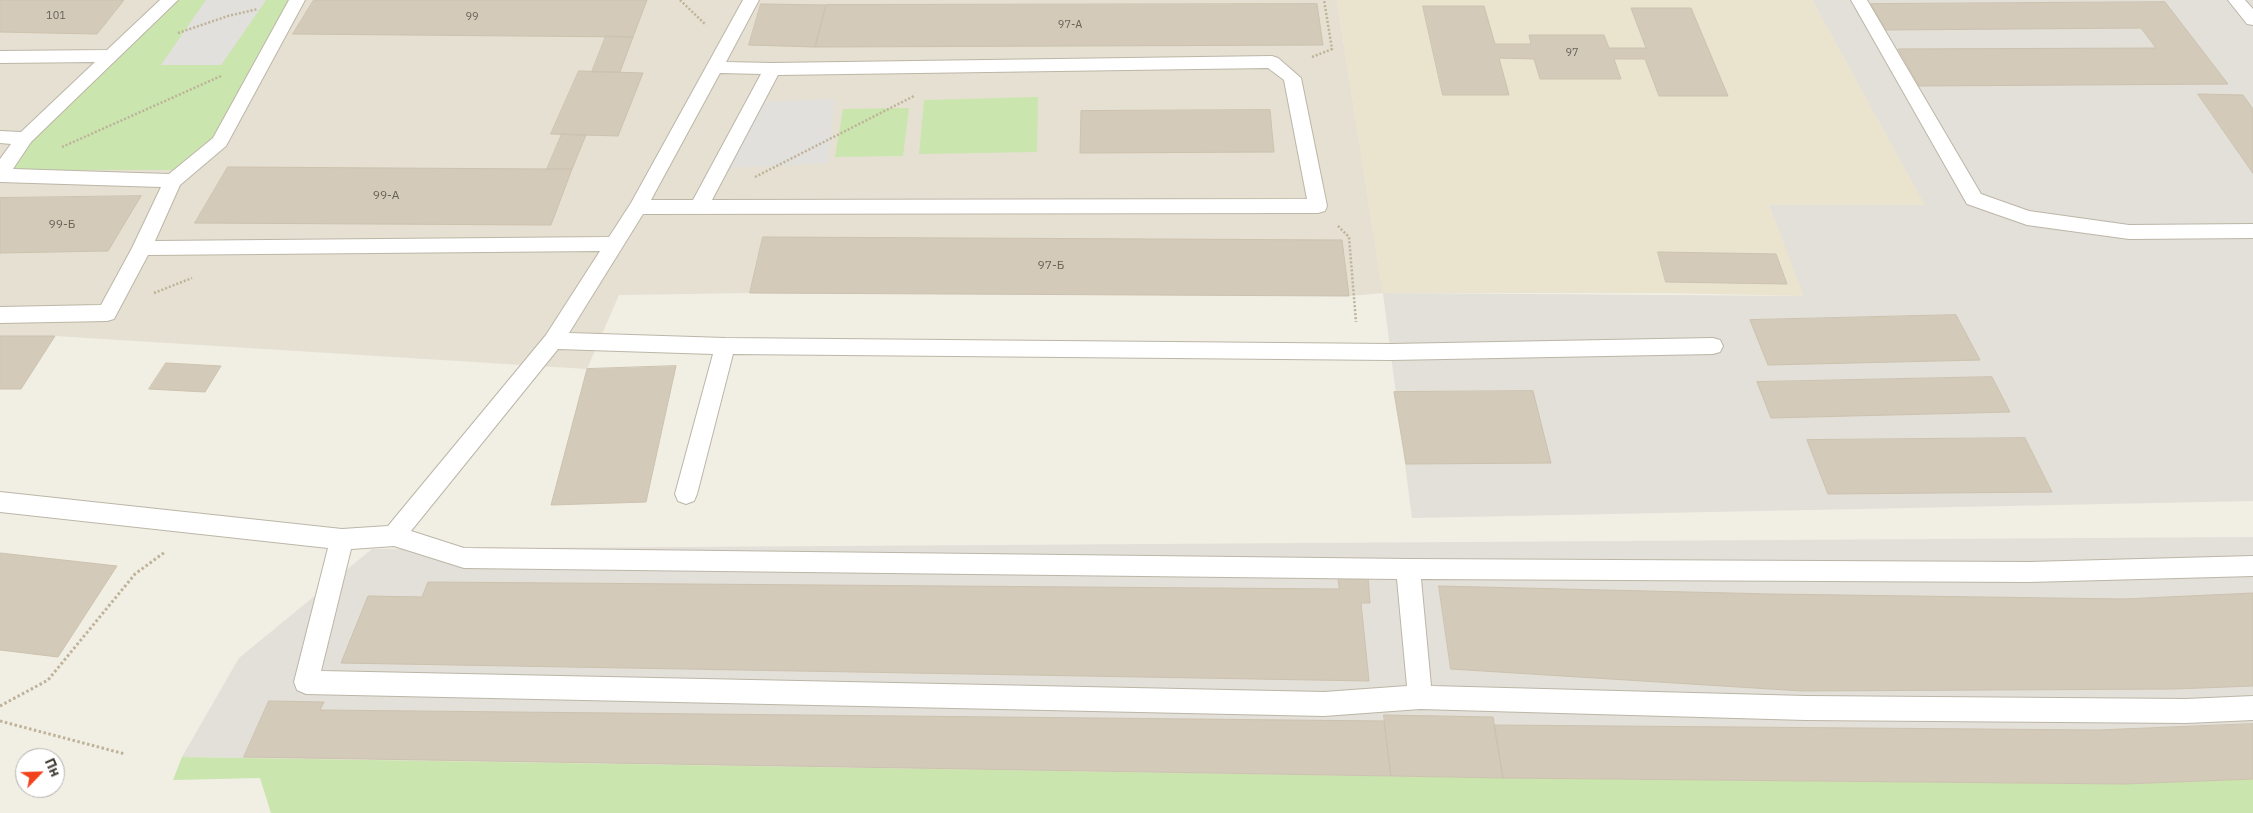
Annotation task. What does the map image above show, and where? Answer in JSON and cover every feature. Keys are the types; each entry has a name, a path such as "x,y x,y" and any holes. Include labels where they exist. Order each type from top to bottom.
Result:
{"lane":[{"path":"0,174 25,138 170,0"},
{"path":"0,315 106,313 142,248 173,181 220,142 297,0"},
{"path":"394,536 553,341 638,207 751,0"},
{"path":"1860,0 1974,199 2027,218 2129,232 2253,231"},
{"path":"2236,0 2253,20"},
{"path":"0,57 111,56"},
{"path":"638,207 1318,206 1292,78 1272,62 772,69 716,67"},
{"path":"698,208 772,69"},
{"path":"0,138 25,138"},
{"path":"0,174 173,181"},
{"path":"142,248 614,244"},
{"path":"553,341 725,346 1358,350 1390,352 1713,346"},
{"path":"686,494 725,346"},
{"path":"0,502 342,539 394,536 464,558 1408,568 2029,572 2253,566"},
{"path":"342,539 306,682 1324,704 1420,697 1806,708 2186,711 2253,708"},
{"path":"1408,568 1420,697"}],"path":[{"path":"1282,70 1332,49 1324,0"},
{"path":"174,34 228,16 263,8"},
{"path":"61,148 221,76"},
{"path":"750,180 922,92"},
{"path":"1318,206 1349,237 1358,350"},
{"path":"106,313 196,276"},
{"path":"0,706 48,680 135,574 203,524"},
{"path":"0,721 125,754"}],"shaded area":[{"path":"0,0 1337,0 1383,293 1349,296 750,293 619,295 587,369 55,336 0,336"},
{"path":"206,0 266,0 221,65 161,65"},
{"path":"1337,0 1812,0 1925,205 1769,205 1804,296 1667,293 1383,293"},
{"path":"1812,0 2253,0 2253,501 1412,518 1383,293 1803,296 1769,205 1924,204"},
{"path":"835,99 828,163 726,168 761,102"},
{"path":"2253,537 2253,779 2125,784 1503,778 182,757 239,658 372,549"}],"green space":[{"path":"175,0 206,0 161,65 221,65 266,0 291,0 212,140 176,170 9,170 31,139"},
{"path":"1038,97 1037,152 919,154 924,100"},
{"path":"909,108 903,156 835,157 843,109"},
{"path":"182,757 1503,778 2125,784 2253,779 2253,813 271,813 260,778 173,780"}],"building":[{"path":"0,0 124,0 97,34 0,32"},
{"path":"314,0 647,0 633,37 293,34"},
{"path":"2165,2 2228,84 1919,86 1898,49 2156,48 2141,28 1886,30 1871,4"},
{"path":"761,4 826,5 815,47 749,45"},
{"path":"1317,4 1323,45 815,47 826,5"},
{"path":"1423,6 1484,6 1495,44 1531,44 1529,35 1604,35 1609,48 1646,48 1631,8 1691,8 1728,96 1659,96 1645,59 1614,59 1621,79 1540,79 1534,59 1499,58 1509,95 1443,95"},
{"path":"606,36 633,37 620,72 592,72"},
{"path":"579,71 643,73 618,136 551,134"},
{"path":"2198,94 2243,95 2253,109 2253,173"},
{"path":"1270,110 1274,152 1080,153 1081,111"},
{"path":"562,134 586,135 572,169 547,169"},
{"path":"228,167 572,169 551,225 195,223"},
{"path":"141,196 108,251 0,253 0,198"},
{"path":"763,237 1342,240 1349,296 750,293"},
{"path":"1658,252 1776,254 1787,284 1666,282"},
{"path":"1956,315 1980,360 1768,365 1750,320"},
{"path":"0,336 55,336 21,389 0,389"},
{"path":"166,363 221,366 205,392 149,389"},
{"path":"676,366 646,502 551,505 587,369"},
{"path":"1992,377 2010,412 1771,418 1757,382"},
{"path":"1533,391 1551,463 1406,464 1394,392"},
{"path":"2025,438 2052,492 1828,494 1807,440"},
{"path":"0,553 117,566 58,657 0,650"},
{"path":"1338,576 1368,576 1370,603 1361,603 1369,681 341,663 368,596 422,597 428,582 1339,589"},
{"path":"1439,586 1771,594 2124,599 2253,593 2253,686 2175,689 1802,691 1451,669"},
{"path":"269,701 324,702 320,710 1384,721 1391,776 244,757"},
{"path":"1384,715 1493,717 1503,778 1391,776"},
{"path":"2253,724 2253,779 2125,784 1503,778 1494,725 2098,730"}]}
